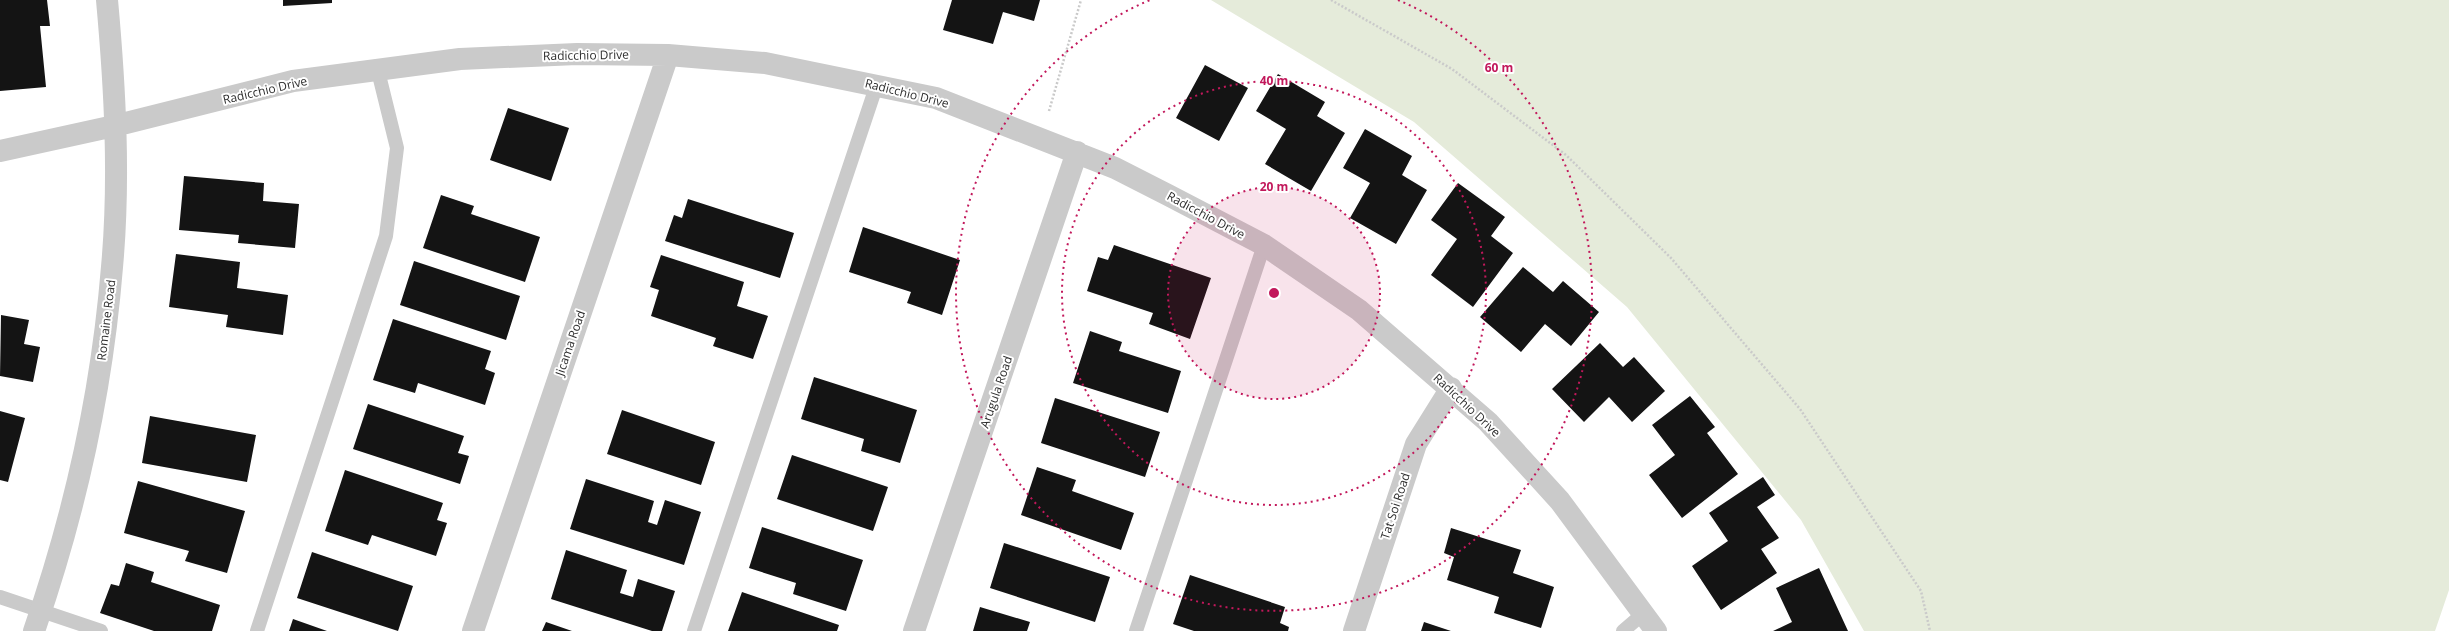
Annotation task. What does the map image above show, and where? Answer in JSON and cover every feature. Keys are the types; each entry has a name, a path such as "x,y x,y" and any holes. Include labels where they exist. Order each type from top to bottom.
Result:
{"street":[{"name":"Romaine Road","path":"34,631 42,610 66,528 87,441 103,356 113,258 113,72 108,0"},
{"name":"Radicchio Drive","path":"0,151 114,126 293,81 460,59 577,54 668,55 765,63 877,84 936,98 1077,152 1168,194 1264,245 1359,310 1488,422 1560,501 1656,631"},
{"name":"Jicama Road","path":"473,631 668,55"},
{"name":"Arugula Road","path":"914,631 1077,152"},
{"name":"Tat Soi Road","path":"1354,631 1416,444 1450,388"}],"lane":[{"path":"257,631 386,236 397,148 378,70"},
{"path":"694,631 877,84"},
{"path":"1136,631 1264,245"},
{"path":"0,597 101,631"},
{"path":"1623,631 1644,613"}],"path":[{"path":"1047,117 1056,94 1081,0"},
{"path":"1331,0 1452,69 1553,145 1566,155 1671,258 1800,409 1920,591 1930,631"}],"green space":[{"path":"1211,0 2449,0 2449,590 2435,631 1864,631 1801,520 1627,307 1414,122"}],"building":[{"path":"0,0 47,0 50,26 40,26 46,87 0,91"},
{"path":"283,0 332,0 332,3 283,6"},
{"path":"952,0 1040,0 1034,21 1003,12 993,44 943,30"},
{"path":"1205,65 1248,88 1219,141 1176,118"},
{"path":"1278,74 1325,102 1317,116 1345,133 1311,191 1265,164 1286,129 1256,111"},
{"path":"508,108 569,128 551,181 490,160"},
{"path":"1365,129 1412,156 1402,175 1427,190 1396,244 1350,218 1370,183 1343,168"},
{"path":"184,176 264,183 263,201 299,204 295,248 238,243 239,235 179,230"},
{"path":"1458,183 1505,217 1491,236 1513,253 1473,307 1431,275 1457,239 1431,220"},
{"path":"441,195 474,206 471,214 540,237 525,282 423,248"},
{"path":"688,199 794,233 780,278 665,241 674,215 682,218"},
{"path":"863,227 960,260 942,315 907,303 911,292 849,272"},
{"path":"1114,245 1211,278 1190,339 1149,324 1153,313 1087,291 1098,257 1108,260"},
{"path":"176,254 240,262 237,288 288,295 283,335 226,327 228,315 169,307"},
{"path":"661,255 744,282 737,306 768,316 753,359 713,346 716,338 651,316 659,290 650,287"},
{"path":"414,261 520,296 506,340 400,305"},
{"path":"1523,267 1553,292 1563,281 1599,312 1571,346 1545,324 1521,352 1480,317"},
{"path":"1,315 29,320 24,344 40,347 33,382 0,376"},
{"path":"393,319 491,351 485,369 495,373 485,405 418,383 415,393 373,380"},
{"path":"1090,331 1122,342 1119,351 1181,371 1168,413 1073,383"},
{"path":"1600,343 1623,367 1634,357 1665,391 1632,422 1609,397 1584,422 1552,389"},
{"path":"814,377 917,410 900,463 861,451 864,439 801,419"},
{"path":"1690,396 1715,427 1707,433 1738,474 1682,518 1649,475 1675,455 1652,425"},
{"path":"1055,398 1160,432 1145,477 1041,443"},
{"path":"368,404 464,436 458,453 469,456 460,484 353,449"},
{"path":"622,410 715,442 701,485 607,454"},
{"path":"0,411 25,418 8,482 0,480"},
{"path":"150,416 256,435 247,482 142,463"},
{"path":"792,455 888,487 873,531 777,499"},
{"path":"1037,467 1076,480 1072,491 1134,513 1121,550 1021,515"},
{"path":"345,470 443,503 437,520 447,523 436,556 372,535 368,545 325,531"},
{"path":"1763,477 1775,495 1757,507 1779,538 1761,549 1777,573 1721,610 1692,566 1728,541 1709,513"},
{"path":"586,479 654,501 648,522 657,525 665,500 701,512 684,565 570,529"},
{"path":"138,481 245,511 227,573 185,561 189,551 124,533"},
{"path":"762,527 863,560 846,611 793,594 796,583 749,568"},
{"path":"1451,528 1521,550 1513,573 1554,587 1541,628 1494,613 1499,597 1447,580 1454,557 1444,553"},
{"path":"1004,543 1110,577 1095,622 990,588"},
{"path":"566,550 627,570 620,593 633,597 638,579 675,591 662,631 652,631 551,599"},
{"path":"312,552 413,586 398,631 297,598"},
{"path":"126,563 154,572 151,582 220,605 212,631 154,631 100,613 111,584 119,586"},
{"path":"1819,568 1848,631 1773,631 1792,622 1776,588"},
{"path":"1190,575 1285,607 1280,623 1289,627 1288,631 1194,631 1173,624"},
{"path":"742,592 839,625 837,631 728,631"},
{"path":"980,607 1030,622 1027,631 973,631"},
{"path":"293,619 327,631 289,631"},
{"path":"546,622 572,631 542,631"},
{"path":"1424,622 1451,631 1421,631"}]}
